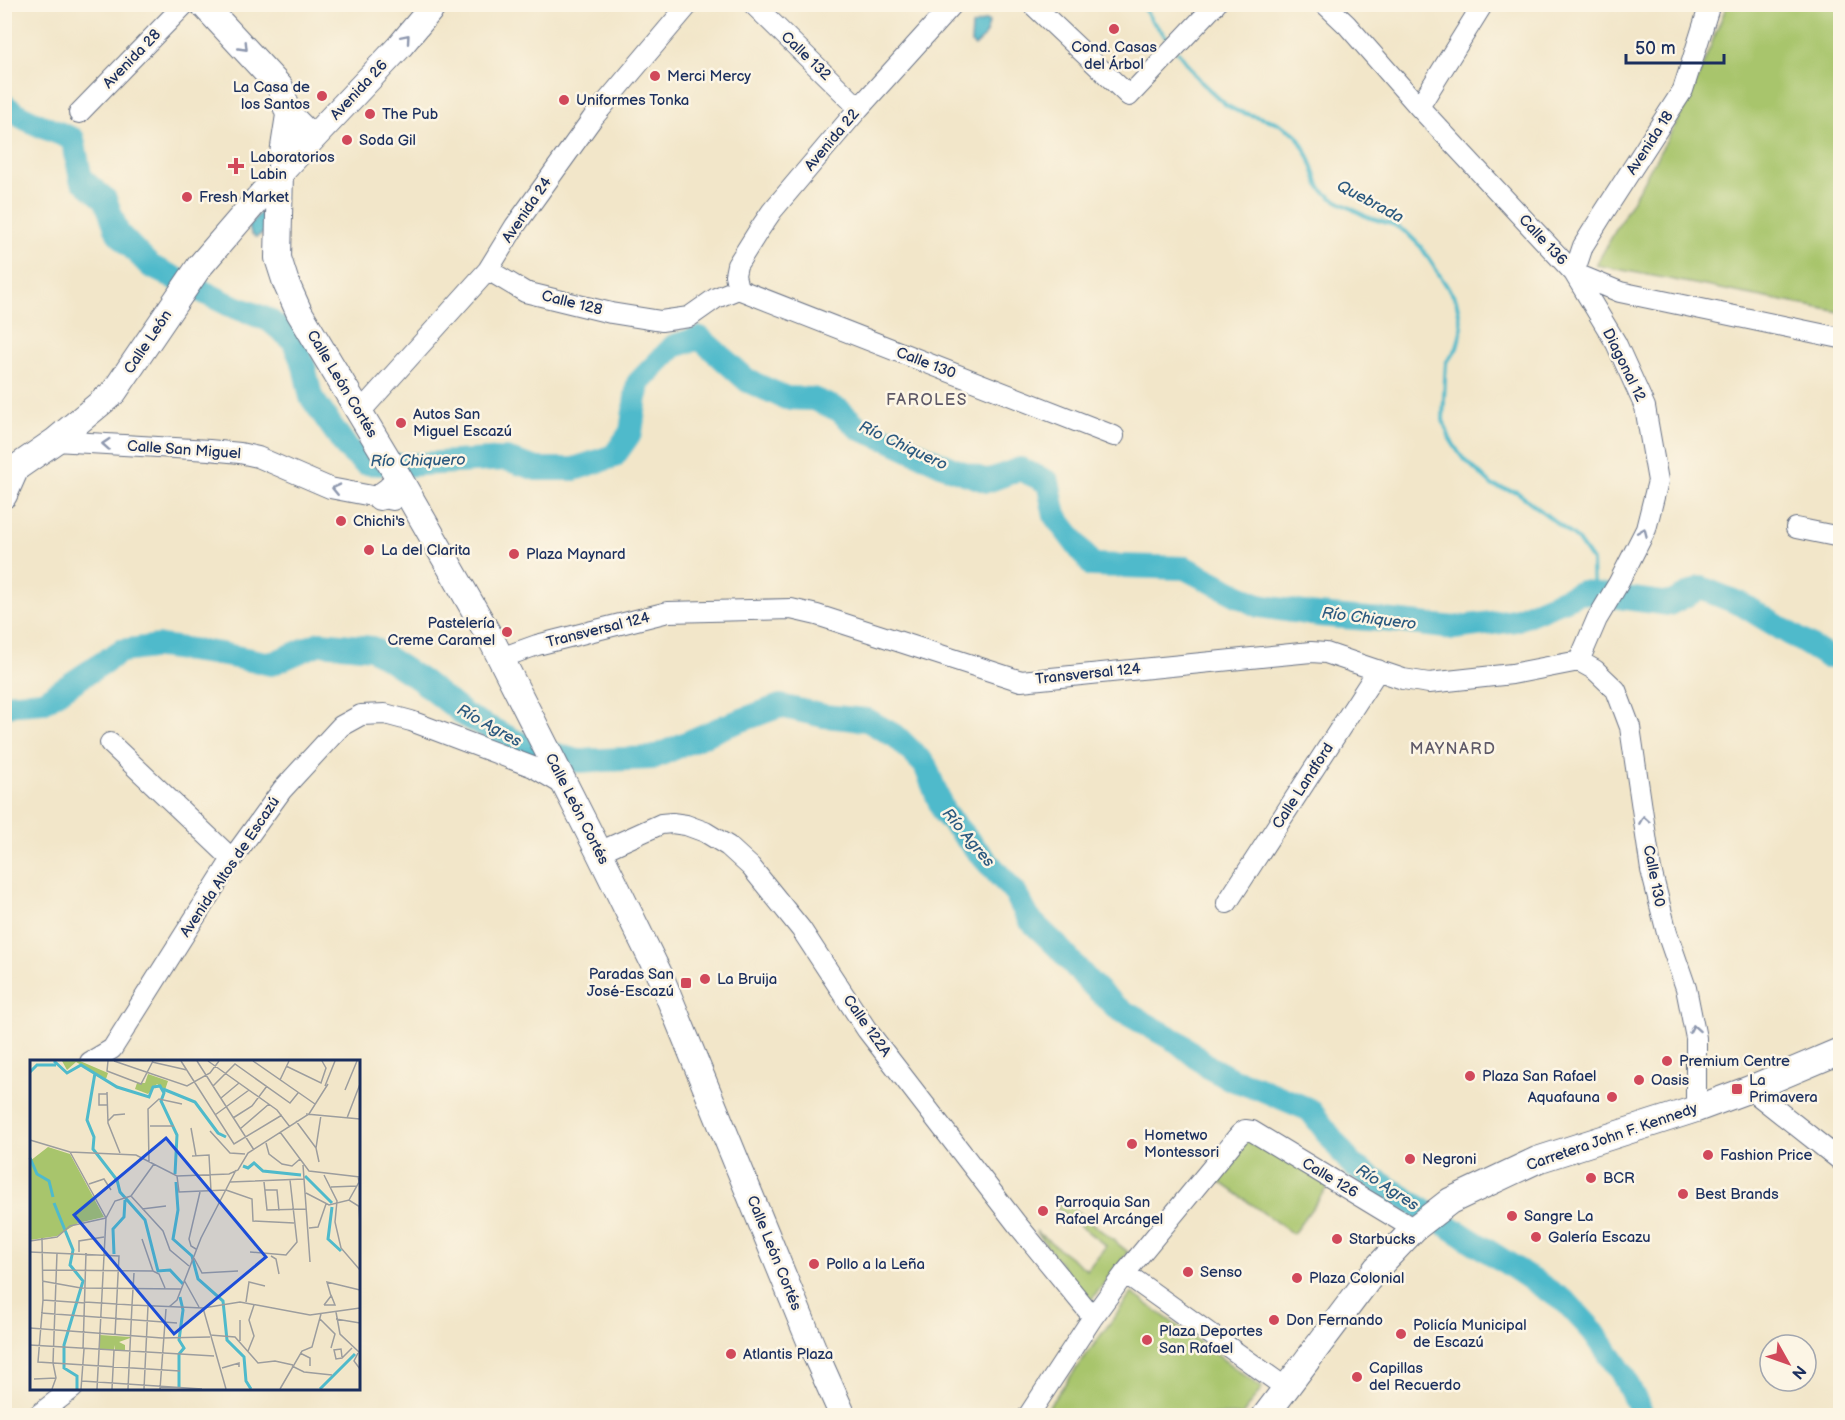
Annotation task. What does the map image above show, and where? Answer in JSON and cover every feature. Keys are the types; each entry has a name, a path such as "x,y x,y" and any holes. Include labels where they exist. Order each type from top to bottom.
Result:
{"main road":[{"path":"203,4 280,87 289,116 297,125 303,128 322,128"},
{"name":"Avenida 26","path":"280,173 400,46 435,4"},
{"name":"Calle León Cortés","path":"289,116 280,173 278,258 286,284 299,312 393,468 501,658 661,978 843,1416"},
{"name":"Calle León","path":"4,495 10,466 55,441 114,392 199,267 280,173"},
{"path":"256,202 264,202 279,214"},
{"path":"380,497 391,489 393,468"},
{"name":"Carretera John F. Kennedy","path":"1265,1416 1376,1269 1419,1225 1450,1201 1537,1160 1696,1109 1840,1051"}],"street":[{"name":"Avenida 28","path":"79,113 185,4"},
{"name":"Avenida 24","path":"360,412 488,270 515,226 591,119 689,4"},
{"name":"Calle 132","path":"753,4 859,108"},
{"name":"Avenida 22","path":"738,290 735,275 737,265 772,211 859,108 953,4"},
{"path":"1032,4 1130,96 1216,4"},
{"name":"Calle 136","path":"1325,4 1347,25 1419,107 1574,273 1620,292 1840,338"},
{"path":"1419,107 1483,4"},
{"name":"Avenida 18","path":"1574,273 1583,246 1683,90 1710,4"},
{"name":"Calle 128","path":"488,270 525,292 611,313 661,321 689,317 716,298 738,290"},
{"name":"Diagonal 12","path":"1574,273 1616,343 1645,407 1658,481 1646,529 1597,619 1579,661"},
{"name":"Calle 130","path":"738,290 1114,436"},
{"path":"1601,319 1607,303 1620,292"},
{"name":"Calle San Miguel","path":"55,441 240,453 258,457 330,488 414,504"},
{"path":"1796,528 1840,537"},
{"name":"Transversal 124","path":"501,658 537,645 668,612 791,609 1021,681 1311,652 1326,653 1403,679 1429,683 1512,674 1579,661"},
{"name":"Calle 130","path":"1579,661 1595,670 1616,690 1630,727 1651,870 1667,933 1686,988 1696,1038 1696,1109"},
{"name":"Calle Landford","path":"1227,903 1378,670"},
{"name":"Avenida Altos de Escazú","path":"93,1060 112,1049 232,859 282,790 341,726 361,715 385,714 411,721 562,778"},
{"path":"110,743 232,859"},
{"name":"Calle 122A","path":"599,852 661,824 672,823 705,832 728,846 751,867 801,929 867,1030 1016,1223 1093,1317"},
{"path":"1750,1089 1840,1160"},
{"name":"Calle 126","path":"1125,1273 1245,1130 1252,1131 1419,1225"},
{"path":"1028,1416 1125,1273 1286,1388"},
{"path":"37,1416 72,1390"}],"green space":[{"path":"1727,5 1840,5 1840,312 1596,265 1688,102"},
{"path":"1247,1134 1329,1185 1293,1234 1212,1176"},
{"path":"1063,1200 1128,1252 1089,1303 1036,1231 1087,1270 1106,1246 1057,1208"},
{"name":"Plaza Deportes San Rafael","path":"1132,1293 1262,1388 1242,1415 1042,1415"}],"water":[{"path":"986,20 989,22 986,33 975,46 971,43 972,26"},
{"path":"261,212 270,219 266,232 256,237 248,226"}],"waterway":[{"name":"Quebrada","path":"1141,4 1152,21 1172,43"},
{"name":"Quebrada","path":"1178,52 1199,80 1226,105 1237,111 1276,122 1296,134 1309,157 1320,188 1332,198 1367,217 1394,225 1407,233 1421,247 1456,300 1462,327 1457,348 1446,363 1443,420 1450,439 1461,456 1493,486 1517,492 1576,538 1592,561 1593,593"},
{"name":"Río Chiquero","path":"4,105 29,120 73,139 81,179 105,199 118,233 150,266 230,305 269,320 293,340 304,366 311,397 347,448 364,463 404,465 506,459 537,469 574,469 614,456 631,432 638,383 674,346 700,338 748,381 786,398 813,399 839,410 860,429 950,468 987,481 1020,469 1048,482 1055,516 1092,565 1185,568 1259,606 1318,615 1454,628 1515,620 1582,592 1669,604 1701,588 1741,604 1828,657 1840,656"},
{"name":"Río Agres","path":"4,705 43,702 121,651 160,646 271,664 320,643 372,648 422,681 466,716 523,745 577,761 652,758 723,727 780,706 824,716 867,720 897,737 925,765 944,813 1015,893 1029,919 1117,1008 1178,1042 1210,1068 1233,1080 1256,1087 1310,1110 1352,1165 1567,1303 1592,1330 1622,1373 1643,1416"}],"place":[{"name":"Cond. Casas del Árbol","path":"1114,29"},
{"name":"Merci Mercy","path":"655,76"},
{"name":"La Casa de los Santos","path":"322,96"},
{"name":"Uniformes Tonka","path":"564,100"},
{"name":"The Pub","path":"370,114"},
{"name":"Soda Gil","path":"347,140"},
{"name":"Laboratorios Labin","path":"236,166"},
{"name":"Fresh Market","path":"187,197"},
{"name":"Autos San Miguel Escazú","path":"401,423"},
{"name":"Chichi's","path":"341,521"},
{"name":"La del Clarita","path":"369,550"},
{"name":"Plaza Maynard","path":"514,554"},
{"name":"Pastelería Creme Caramel","path":"507,632"},
{"name":"La Bruija","path":"705,979"},
{"name":"Paradas San José-Escazú","path":"686,983"},
{"name":"Premium Centre","path":"1667,1061"},
{"name":"Plaza San Rafael","path":"1470,1076"},
{"name":"Oasis","path":"1639,1080"},
{"name":"La Primavera","path":"1737,1089"},
{"name":"Aquafauna","path":"1612,1097"},
{"name":"Hometwo Montessori","path":"1132,1144"},
{"name":"Fashion Price","path":"1708,1155"},
{"name":"Negroni","path":"1410,1159"},
{"name":"BCR","path":"1591,1178"},
{"name":"Best Brands","path":"1683,1194"},
{"name":"Parroquia San Rafael Arcángel","path":"1043,1211"},
{"name":"Sangre La","path":"1512,1216"},
{"name":"Galería Escazu","path":"1536,1237"},
{"name":"Starbucks","path":"1337,1239"},
{"name":"Pollo a la Leña","path":"814,1264"},
{"name":"Senso","path":"1188,1272"},
{"name":"Plaza Colonial","path":"1297,1278"},
{"name":"Don Fernando","path":"1274,1320"},
{"name":"Policía Municipal de Escazú","path":"1401,1334"},
{"name":"Plaza Deportes San Rafael","path":"1147,1340"},
{"name":"Atlantis Plaza","path":"731,1354"},
{"name":"Capillas del Recuerdo","path":"1357,1377"}],"district":[{"name":"FAROLES","path":"927,400"},
{"name":"MAYNARD","path":"1453,749"}]}
